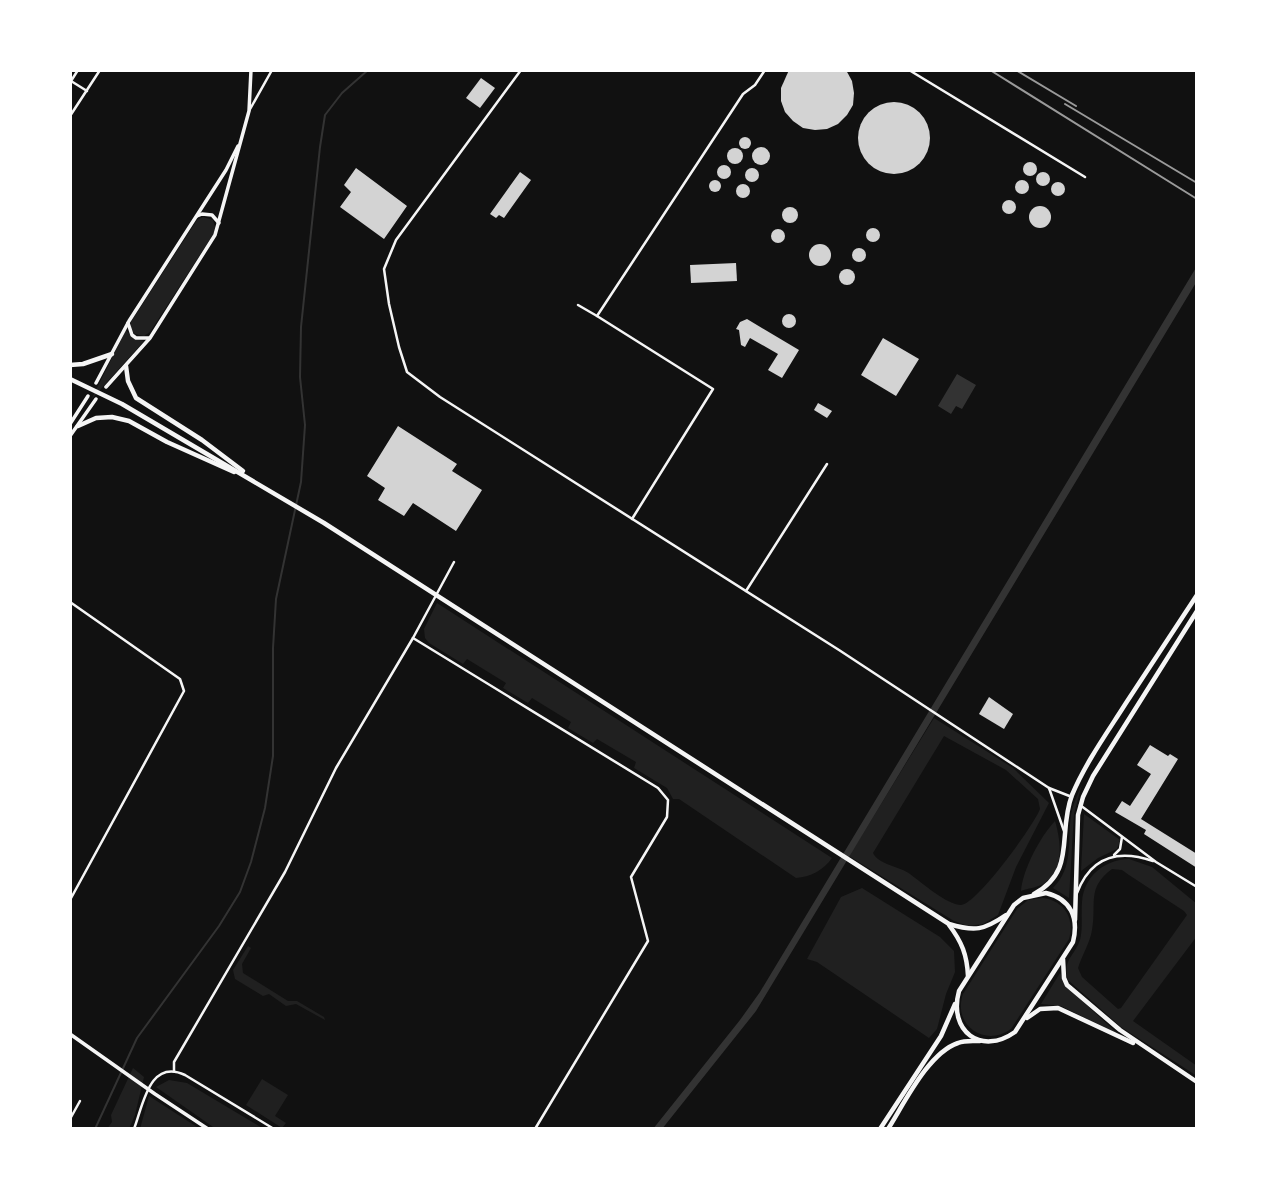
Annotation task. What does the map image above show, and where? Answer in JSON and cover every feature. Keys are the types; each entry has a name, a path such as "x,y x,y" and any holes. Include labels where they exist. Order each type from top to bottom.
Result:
{"main road":[{"path":"70,365 83,364 112,354"},
{"path":"126,366 128,381 136,398 202,440 262,484"},
{"path":"70,379 122,404 262,484 816,841 949,924 967,929 992,925 1023,898 1050,884 1059,872 1067,812 1090,759 1197,595"},
{"path":"78,426 96,418 112,417 129,421 167,442 262,484"},
{"path":"888,1129 940,1054 957,1043 1005,1039 1015,1032 1073,942 1076,930 1074,901 1080,805 1093,776 1197,611"},
{"path":"1034,894 1046,893 1065,901 1075,920"},
{"path":"880,1129 941,1036 959,992 1006,915"},
{"path":"949,924 961,940 968,976"},
{"path":"1063,958 1067,985 1143,1047 1197,1082"},
{"path":"955,1004 963,1029 981,1041"},
{"path":"1024,1021 1040,1009 1058,1008 1143,1047"}],"street":[{"path":"78,70 71,80 87,91"},
{"path":"70,116 100,70"},
{"path":"249,111 251,70"},
{"path":"106,387 150,338 215,235 249,111 272,70"},
{"path":"521,70 396,240 384,269 389,304 407,372 432,392 924,705 1049,788 1072,797"},
{"path":"597,316 743,94 755,85 765,70"},
{"path":"909,70 1085,177"},
{"path":"96,383 129,321 226,170 240,141"},
{"path":"196,216 212,215 219,223"},
{"path":"578,304 713,389 631,520"},
{"path":"129,321 132,335 150,338"},
{"path":"70,424 88,396"},
{"path":"70,436 96,399"},
{"path":"746,591 827,464"},
{"path":"174,1071 174,1062 285,872 336,768 413,638 454,562"},
{"path":"70,603 180,679 184,691 70,900"},
{"path":"413,638 663,791 668,800 667,817 631,877 649,936 648,941 536,1129"},
{"path":"1049,788 1065,834"},
{"path":"1080,805 1156,862 1197,886"},
{"path":"1074,901 1088,873 1120,849 1122,837"},
{"path":"1111,857 1130,855 1156,862"},
{"path":"70,1034 208,1129"},
{"path":"134,1129 144,1095 164,1073 174,1071 274,1129"},
{"path":"70,1119 80,1101"}],"shaded area":[{"path":"203,217 213,220 214,233 150,332 144,336 135,334 131,329 131,322 197,220"},
{"path":"1197,266 1197,281 756,1011 662,1129 653,1129 760,992"},
{"path":"126,330 134,339 144,341 91,400"},
{"path":"957,374 976,385 962,409 956,406 951,414 938,406"},
{"path":"437,603 832,858 816,872 796,878 679,799 673,799 667,788 634,768 636,762 597,739 593,743 568,728 571,722 532,698 528,703 503,688 506,683 467,659 463,664 429,643 424,629"},
{"path":"934,718 1013,768 1049,803 1016,867 998,915 983,924 968,926 954,921 849,856","holes":["944,736 1006,770 1038,799 1040,809 1004,863 969,901 961,905 955,904 905,871 884,863 873,853"]},
{"path":"1082,784 1074,814 1069,898 1053,888 1060,880 1067,863 1071,815"},
{"path":"1084,814 1120,840 1117,849 1098,858 1081,871"},
{"path":"1055,821 1060,855 1055,871 1043,884 1021,891 1033,854"},
{"path":"1129,859 1152,867 1197,904 1197,936 1133,1021 1197,1066 1197,1076 1121,1027 1068,980 1066,968 1080,940 1082,902 1087,884 1097,871 1120,860","holes":["1112,869 1122,870 1187,915 1118,1009 1082,977 1078,968 1091,935 1094,897 1099,883"]},
{"path":"862,888 940,937 954,951 955,972 937,1029 929,1038 817,962 807,959 841,897"},
{"path":"1043,898 1057,903 1066,912 1070,924 1069,939 1011,1029 991,1036 981,1034 966,1024 961,1005 963,994 1017,909 1028,900"},
{"path":"248,946 251,948 242,964 243,973 288,1001 297,1001 325,1020 296,1004 286,1006 269,994 263,996 235,979 233,970"},
{"path":"1060,973 1067,987 1118,1034 1061,1006 1041,1004"},
{"path":"133,1068 144,1077 135,1115 129,1129 107,1129 112,1122 111,1115"},
{"path":"262,1079 288,1095 275,1116 286,1123 282,1128 246,1105"},
{"path":"169,1080 187,1083 264,1129 216,1129 156,1087"},
{"path":"149,1096 200,1129 140,1129"}],"building":[{"path":"789,70 846,70 854,93 853,105 847,115 838,124 827,129 803,128 793,121 785,112 781,101 781,88"},
{"path":"481,78 495,88 480,108 466,98"},
{"path":"894,102 914,108 924,118 930,138 924,158 914,168 894,174 874,168 864,158 858,138 864,118 874,108"},
{"path":"745,137 751,143 745,149 739,143"},
{"path":"761,147 769,152 770,156 765,164 761,165 753,160 752,156 757,148"},
{"path":"735,148 741,150 741,162 735,164 729,162 727,156 729,150"},
{"path":"1030,162 1035,164 1035,174 1030,176 1025,174 1023,169 1025,164"},
{"path":"724,165 729,167 729,177 724,179 719,177 717,172 719,167"},
{"path":"356,168 407,206 384,239 340,207 351,192 344,185"},
{"path":"749,168 755,168 759,175 755,182 749,182 745,178 745,172"},
{"path":"520,172 531,180 504,218 499,215 496,218 490,214"},
{"path":"1043,172 1048,174 1048,184 1043,186 1038,184 1036,179 1038,174"},
{"path":"1022,180 1027,182 1027,192 1022,194 1017,192 1015,187 1017,182"},
{"path":"710,181 720,181 720,191 710,191"},
{"path":"1058,182 1063,184 1063,194 1058,196 1053,194 1051,189 1053,184"},
{"path":"740,184 746,184 750,191 746,198 740,198 736,194 736,188"},
{"path":"1009,200 1014,202 1014,212 1009,214 1004,212 1002,207 1004,202"},
{"path":"1040,206 1048,209 1051,217 1048,225 1040,228 1032,225 1029,217 1032,209"},
{"path":"787,207 793,207 798,215 796,221 787,223 782,218 782,212"},
{"path":"873,228 878,230 878,240 873,242 868,240 866,235 868,230"},
{"path":"778,229 783,231 783,241 778,243 773,241 771,236 773,231"},
{"path":"820,244 828,247 831,255 828,263 820,266 812,263 809,255 812,247"},
{"path":"859,248 864,250 864,260 859,262 854,260 852,255 854,250"},
{"path":"736,263 737,281 691,283 690,265"},
{"path":"844,269 850,269 855,277 853,283 844,285 839,280 839,274"},
{"path":"789,314 794,316 794,326 789,328 784,326 782,321 784,316"},
{"path":"747,319 799,350 782,378 768,370 778,354 750,338 745,347 741,345 739,330 736,329 740,322"},
{"path":"883,338 919,359 896,396 861,375"},
{"path":"818,403 832,411 827,418 814,410"},
{"path":"398,426 457,464 452,471 482,490 456,531 413,503 404,516 378,500 385,488 367,476"},
{"path":"989,697 1013,714 1004,729 979,714"},
{"path":"1150,745 1178,759 1141,819 1197,854 1197,868 1144,834 1146,830 1115,812 1122,801 1130,806 1151,774 1137,765"}],"waterway":[{"path":"95,1129 137,1038 219,926 240,892 265,808 273,756 276,599 301,482 305,425 300,377 301,327 320,147 325,115 342,93 368,70"}],"railway":[{"path":"990,70 1197,199"},
{"path":"1016,70 1076,106"},
{"path":"1065,104 1197,183"}]}
